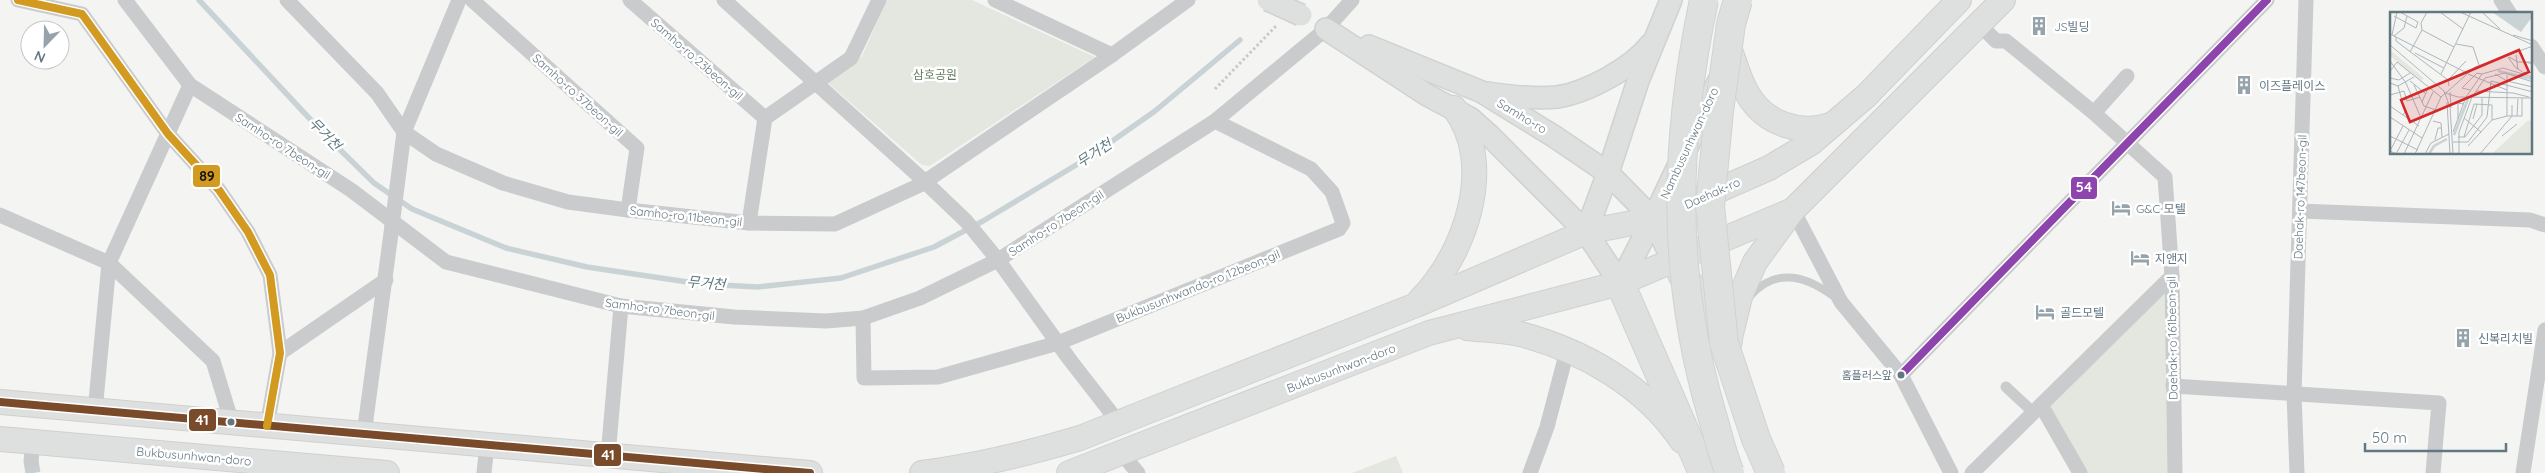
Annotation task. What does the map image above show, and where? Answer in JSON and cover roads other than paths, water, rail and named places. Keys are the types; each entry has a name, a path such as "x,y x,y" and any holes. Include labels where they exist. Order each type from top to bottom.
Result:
{"highway":[{"path":"1704,0 1692,54 1683,131 1680,210 1687,308 1705,390 1730,473"},
{"path":"1738,0 1731,24 1719,111 1710,206 1724,343 1756,439 1771,473"},
{"path":"1673,261 1729,342 1785,473"},
{"path":"1620,283 1703,472"}],"main road":[{"name":"Samho-ro","path":"1268,0 1291,18 1326,29 1482,92 1555,136 1608,173 1654,219 1673,261"},
{"path":"1586,232 1608,173 1638,81 1671,0"},
{"name":"Nambusunhwan-doro","path":"1620,283 1654,219 1731,53 1752,0"},
{"name":"Daehak-ro","path":"1416,304 1586,232 1654,219 1788,158 1837,122 1866,96 1960,0"},
{"path":"1729,342 1740,297 1755,262 1792,210 2003,0"},
{"name":"Samho-ro","path":"1326,29 1427,95 1454,108 1489,135 1586,232 1620,283"},
{"path":"1482,92 1513,97 1558,97 1582,89 1617,73 1632,63 1659,33"},
{"path":"1731,53 1747,94 1769,117 1783,124 1808,130 1823,128 1837,122"},
{"path":"922,473 970,466 1022,455 1080,438 1416,304 1440,277 1455,250 1472,196 1474,154 1464,120 1454,108"},
{"path":"1620,283 1792,210"},
{"name":"Bukbusunhwan-doro","path":"1069,473 1122,454 1429,333 1620,283"},
{"path":"1453,326 1519,334 1567,351 1615,376 1644,396 1662,413 1703,472"},
{"path":"0,402 810,473"},
{"name":"Bukbusunhwan-doro","path":"0,439 32,451 387,473"}],"street":[{"path":"18,0 82,7 168,134 219,190 248,232 270,274 280,353 268,426"},
{"name":"Samho-ro 7beon-gil","path":"125,0 190,85 350,190 446,262 621,306 743,318 826,321 863,318 920,298 998,260 1215,122 1326,29 1352,0"},
{"name":"Samho-ro 11beon-gil","path":"287,0 376,92 404,132 436,154 503,183 568,202 628,210 749,223 835,224 920,185 1112,55 1188,0"},
{"path":"364,434 386,280 404,132 459,0"},
{"name":"Samho-ro 37beon-gil","path":"472,0 637,148 628,210"},
{"name":"Samho-ro 23beon-gil","path":"630,0 765,118"},
{"path":"724,0 966,221 998,260 1119,423"},
{"path":"749,223 765,118 852,58 879,0"},
{"path":"995,0 1112,55"},
{"path":"1901,375 2267,0"},
{"name":"Daehak-ro 147beon-gil","path":"2297,473 2294,394 2306,0"},
{"path":"2501,0 2509,12"},
{"name":"Daehak-ro 161beon-gil","path":"1979,24 1996,41 2006,41 2094,113 2165,178 2172,276 2174,473"},
{"path":"2532,47 2543,61"},
{"path":"2094,113 2127,76"},
{"path":"94,411 109,263 190,85"},
{"name":"Bukbusunhwando-ro 12beon-gil","path":"863,318 864,378 938,377 1058,343 1339,229 1343,223 1332,192 1311,169 1215,122"},
{"path":"1792,210 1841,302 1901,375 1951,473"},
{"path":"2300,211 2530,220 2545,225"},
{"path":"0,215 109,263 213,360 232,423"},
{"path":"1972,473 2172,276"},
{"path":"280,353 386,280"},
{"path":"608,456 621,306"},
{"path":"2523,473 2545,330"},
{"path":"1530,473 1547,427 1567,351"},
{"path":"2173,386 2439,403 2433,473"},
{"path":"2006,387 2037,408 2080,473"},
{"path":"484,473 487,445"},
{"path":"1122,454 1138,473"}],"lane":[{"path":"1729,342 1745,303 1751,294 1765,282 1776,277 1805,280 1820,286 1841,302"}],"waterway":[{"name":"무거천","path":"199,0 324,134 374,183 412,209 506,248 587,267 701,284 758,287 841,278 934,247 983,221 1091,156 1155,111 1240,40"}],"tunnel":[{"path":"31,461 33,473"}],"place":[{"name":"JS빌딩","path":"2039,26"},
{"name":"이즈플레이스","path":"2244,85"},
{"name":"G&C 모텔","path":"2121,208"},
{"name":"지앤지","path":"2140,258"},
{"name":"골드모텔","path":"2045,312"},
{"name":"신복리치빌","path":"2463,338"},
{"name":"홈플러스앞","path":"1901,375"}],"park label":[{"name":"삼호공원","path":"935,74"}]}
